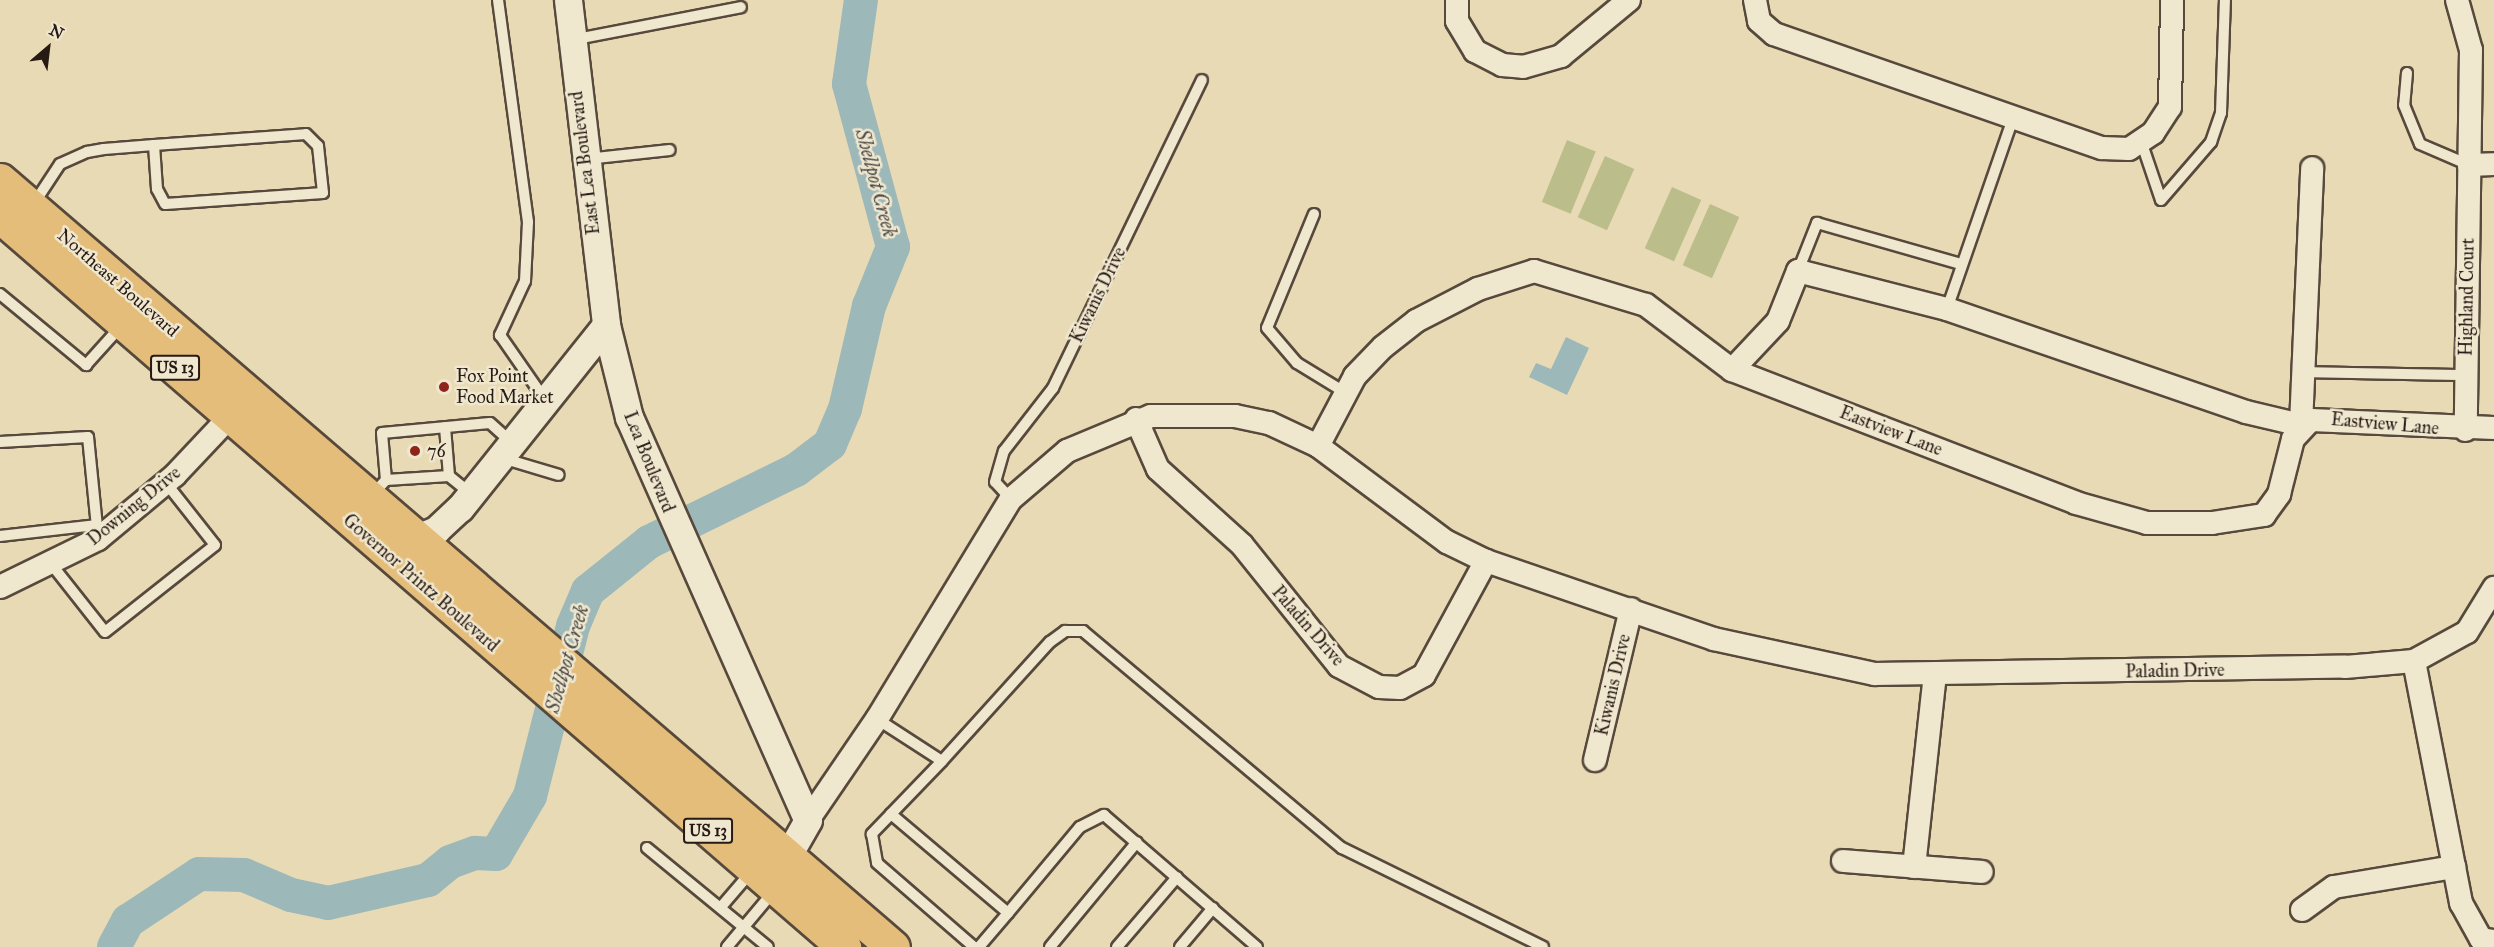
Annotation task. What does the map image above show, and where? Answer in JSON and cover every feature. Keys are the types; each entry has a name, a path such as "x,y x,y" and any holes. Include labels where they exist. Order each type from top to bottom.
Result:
{"main road":[{"name":"Northeast Boulevard","path":"0,180 16,218 239,407 290,434"},
{"name":"Governor Printz Boulevard","path":"16,218 123,323 368,501 543,669 583,683 776,873 844,947"},
{"name":"Governor Printz Boulevard","path":"290,434 414,539 543,669 572,714 776,873 893,947"}],"street":[{"name":"East Lea Boulevard","path":"568,0 584,159 606,325"},
{"path":"1457,0 1457,21 1475,51 1502,65 1523,67 1561,56 1629,0"},
{"path":"1755,0 1759,21 1774,34 2102,148 2129,149 2153,134 2170,107 2172,0"},
{"name":"Highland Court","path":"2457,0 2471,50 2466,430"},
{"path":"2469,165 2494,164"},
{"path":"1732,370 1778,321 1798,271 1947,309 2246,412 2301,425 2312,168"},
{"name":"Eastview Lane","path":"1318,446 1346,393 1374,354 1416,321 1478,289 1534,271 1646,304 1732,370 2076,503 2147,523 2212,523 2264,515 2279,494 2301,425 2323,418 2466,430 2494,428"},
{"path":"414,539 436,530 471,494 547,402 606,325"},
{"name":"Lea Boulevard","path":"606,325 629,417 696,577 808,819"},
{"name":"Downing Drive","path":"0,586 52,566 166,483 239,407"},
{"name":"Paladin Drive","path":"808,819 877,719 1011,499 1067,451 1136,419 1235,416 1269,423 1318,446 1447,542 1486,561 1714,639 1874,674 1935,675 2414,661 2467,632 2494,588"},
{"name":"Paladin Drive","path":"1136,419 1158,469 1242,545 1339,666 1379,687 1400,688 1424,675 1486,561"},
{"name":"Kiwanis Drive","path":"1594,760 1631,609"},
{"path":"2414,661 2461,903 2481,939 2494,941"},
{"path":"1914,867 1935,675"},
{"path":"776,873 808,819"},
{"path":"1843,861 1982,872"},
{"path":"2302,910 2334,887 2454,867"}],"lane":[{"path":"498,0 528,222 525,281 500,335 547,402"},
{"path":"2141,141 2161,200 2211,142 2221,113 2225,0"},
{"path":"571,40 741,6"},
{"path":"2407,73 2404,105 2420,144 2469,165"},
{"name":"Kiwanis Drive","path":"1011,499 995,482 1004,451 1053,388 1202,80"},
{"path":"1947,309 2013,118"},
{"path":"16,218 70,157 154,145 306,134 318,146 322,193 165,204 157,189 154,145"},
{"path":"584,159 670,150"},
{"path":"1314,214 1268,328 1297,363 1346,393"},
{"path":"1798,271 1817,223 1961,264"},
{"path":"0,294 86,364 123,323"},
{"path":"2304,372 2466,375"},
{"path":"368,501 382,433 414,434 445,427 489,423 507,451 559,476"},
{"path":"445,427 449,476"},
{"path":"0,442 88,437 97,532 0,536"},
{"path":"368,501 418,475 449,476 471,494"},
{"path":"52,566 105,632 215,545 166,483"},
{"path":"974,947 877,863 872,834 1050,642 1065,631 1083,631 1342,848 1543,947"},
{"path":"877,719 942,760"},
{"path":"891,814 1008,913"},
{"path":"979,947 1094,816 1104,815 1213,908 1252,945"},
{"path":"1050,947 1137,842"},
{"path":"647,848 768,947"},
{"path":"721,908 776,873"},
{"path":"727,946 776,873"},
{"path":"1117,947 1177,877"},
{"path":"1180,947 1213,908"}],"green space":[{"path":"1567,140 1596,152 1571,214 1542,202"},
{"path":"1605,156 1634,169 1607,230 1578,217"},
{"path":"1672,187 1701,200 1674,261 1645,248"},
{"path":"1710,204 1739,217 1712,278 1683,265"}],"water":[{"path":"1566,337 1589,348 1567,395 1529,377 1536,363 1551,369"}],"waterway":[{"name":"Shellpot Creek","path":"114,947 128,921 199,874 244,875 291,895 328,903 428,880 450,862 475,853 496,854 530,796 573,626 588,591 649,542 796,470 830,444 845,409 869,306 893,247 849,84 861,0"}],"place":[{"name":"Fox Point Food Market","path":"444,387"},
{"name":"76","path":"415,451"}]}
